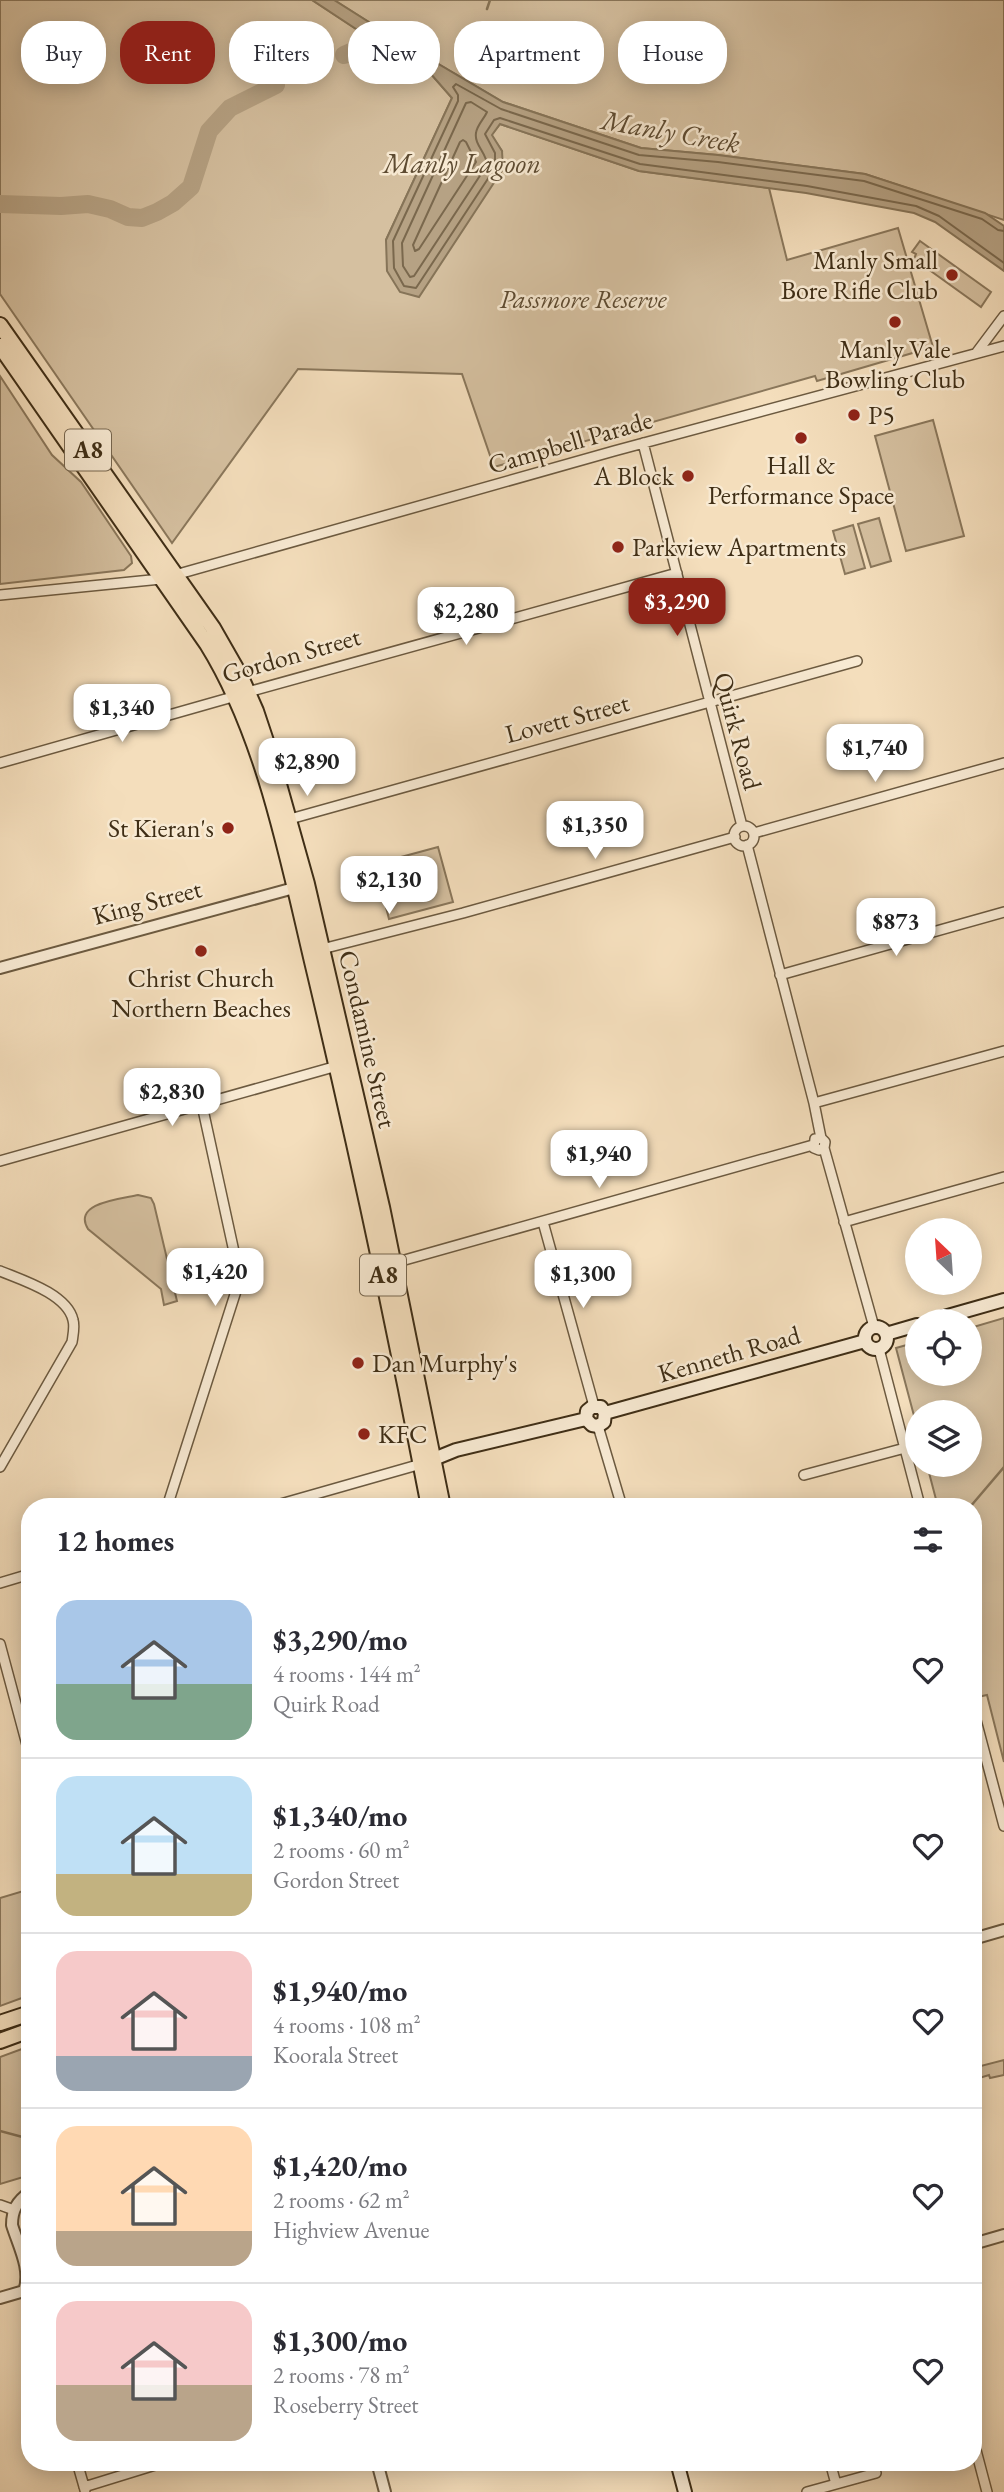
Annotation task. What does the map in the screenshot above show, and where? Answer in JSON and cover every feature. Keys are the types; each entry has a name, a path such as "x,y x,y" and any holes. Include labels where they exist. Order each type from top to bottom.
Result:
{"highway":[{"name":"Condamine Street","path":"0,325 168,577"},
{"name":"Condamine Street","path":"0,346 168,577 213,628 271,756 289,818 337,1066 378,1249 427,1462 440,1498"},
{"name":"Condamine Street","path":"242,694 255,749 322,949 394,1263 427,1462 429,1498"},
{"path":"0,2023 21,2016"},
{"path":"0,2041 21,2033"}],"main road":[{"path":"972,1309 1004,1300"},
{"path":"880,1330 886,1343 879,1349 871,1348 865,1341 867,1331 905,1327"},
{"name":"Kenneth Road","path":"600,1409 865,1341"},
{"path":"600,1409 604,1422 598,1426 592,1425 586,1419 587,1411 600,1409"},
{"path":"427,1462 456,1450 586,1419"},
{"path":"679,2471 685,2492"}],"street":[{"path":"977,352 1004,316"},
{"name":"Campbell Parade","path":"0,595 168,577 643,443 1004,346"},
{"name":"Quirk Road","path":"643,443 741,826"},
{"name":"Gordon Street","path":"0,763 677,573"},
{"name":"Lovett Street","path":"289,818 857,661"},
{"path":"754,834 1004,762"},
{"path":"741,826 748,826 754,834 753,841 747,845 738,843 735,837 736,830 741,826"},
{"path":"322,949 463,913 735,837"},
{"path":"747,845 844,1222 880,1330"},
{"name":"King Street","path":"0,968 301,886"},
{"path":"780,975 1004,912"},
{"path":"814,1103 1004,1051"},
{"path":"0,1161 337,1066"},
{"path":"170,1498 237,1288 238,1270 202,1105"},
{"path":"813,1145 815,1139 821,1138"},
{"path":"394,1263 813,1145"},
{"path":"813,1145 818,1150 824,1148"},
{"path":"844,1222 1004,1177"},
{"path":"543,1222 600,1409"},
{"path":"0,1270 45,1291 62,1303 73,1320 74,1332 72,1342 0,1468"},
{"path":"804,1475 905,1448 879,1349"},
{"path":"598,1426 619,1498"},
{"path":"301,1498 427,1462"},
{"path":"912,1477 918,1498"},
{"path":"0,1583 21,1577"},
{"path":"0,1644 21,1722"},
{"path":"982,1743 1004,1826"},
{"path":"982,1936 1004,1930"},
{"path":"21,2202 14,2210 12,2225 21,2254"},
{"path":"0,2205 14,2210"},
{"path":"982,2241 1004,2235"},
{"path":"0,2298 21,2296"},
{"path":"80,2471 85,2490 140,2471"},
{"path":"379,2471 385,2492"},
{"path":"832,2471 836,2484"},
{"path":"981,2471 987,2492"},
{"path":"807,2492 876,2473"}],"green space":[{"name":"Passmore Reserve","path":"0,0 312,0 348,24 348,84 440,84 452,98 386,240 502,151 491,135 500,124 639,171 769,188 787,260 898,228 933,347 817,381 815,376 494,467 462,374 298,369 172,543 0,294"},
{"path":"334,0 1004,0 1004,220 865,174 641,148 503,102 472,84 604,84 604,21 454,21 454,73 440,65 440,21 367,21"},
{"name":"Manly Small Bore Rifle Club","path":"920,241 991,292 981,307 914,259 916,254 912,252"},
{"path":"0,376 52,455 81,482 131,556 132,563 124,570 0,584"},
{"path":"933,420 964,536 906,551 875,436"},
{"path":"879,518 891,561 871,567 858,524"},
{"path":"853,525 865,568 845,574 833,531"},
{"path":"438,847 453,902 389,919 375,864"},
{"path":"138,1195 151,1198 154,1204 177,1301 164,1305 161,1289 88,1229 85,1220 87,1213 100,1204"},
{"path":"1004,1318 1004,1762 987,1695 982,1696 982,1498 936,1498 930,1477 982,1477 982,1400 910,1400 906,1386 982,1386 982,1324"},
{"path":"905,1345 905,1382 896,1348"},
{"path":"21,1892 21,1998 0,2006 0,1898"},
{"path":"21,2049 21,2178 0,2184 0,2057"},
{"path":"1004,2060 1004,2075 982,2077 982,2066"}],"water":[{"name":"Manly Lagoon","path":"312,0 334,0 367,21 348,21 348,24"},
{"name":"Manly Lagoon","path":"440,65 454,73 454,84 472,84 503,102 641,148 865,174 985,213 1004,226 1004,271 935,222 914,213 806,193 639,171 500,124 492,135 502,151 503,169 419,297 400,292 387,271 386,240 452,98 440,84"}],"waterway":[{"path":"487,9 490,0"},
{"name":"Manly Creek","path":"344,55 348,53"},
{"name":"Manly Creek","path":"0,204 88,204 128,217 142,218 157,212 173,203 191,187 209,131 230,108 276,85"},
{"path":"978,1498 1004,1467"},
{"path":"0,2131 21,2137"}],"place":[{"name":"Manly Small Bore Rifle Club","path":"952,275"},
{"name":"Manly Vale Bowling Club","path":"895,322"},
{"name":"P5","path":"854,415"},
{"name":"Hall & Performance Space","path":"801,438"},
{"name":"A Block","path":"688,476"},
{"name":"Parkview Apartments","path":"618,547"},
{"name":"St Kieran's","path":"228,828"},
{"name":"Christ Church Northern Beaches","path":"201,951"},
{"name":"Dan Murphy's","path":"358,1363"},
{"name":"KFC","path":"364,1434"}]}
